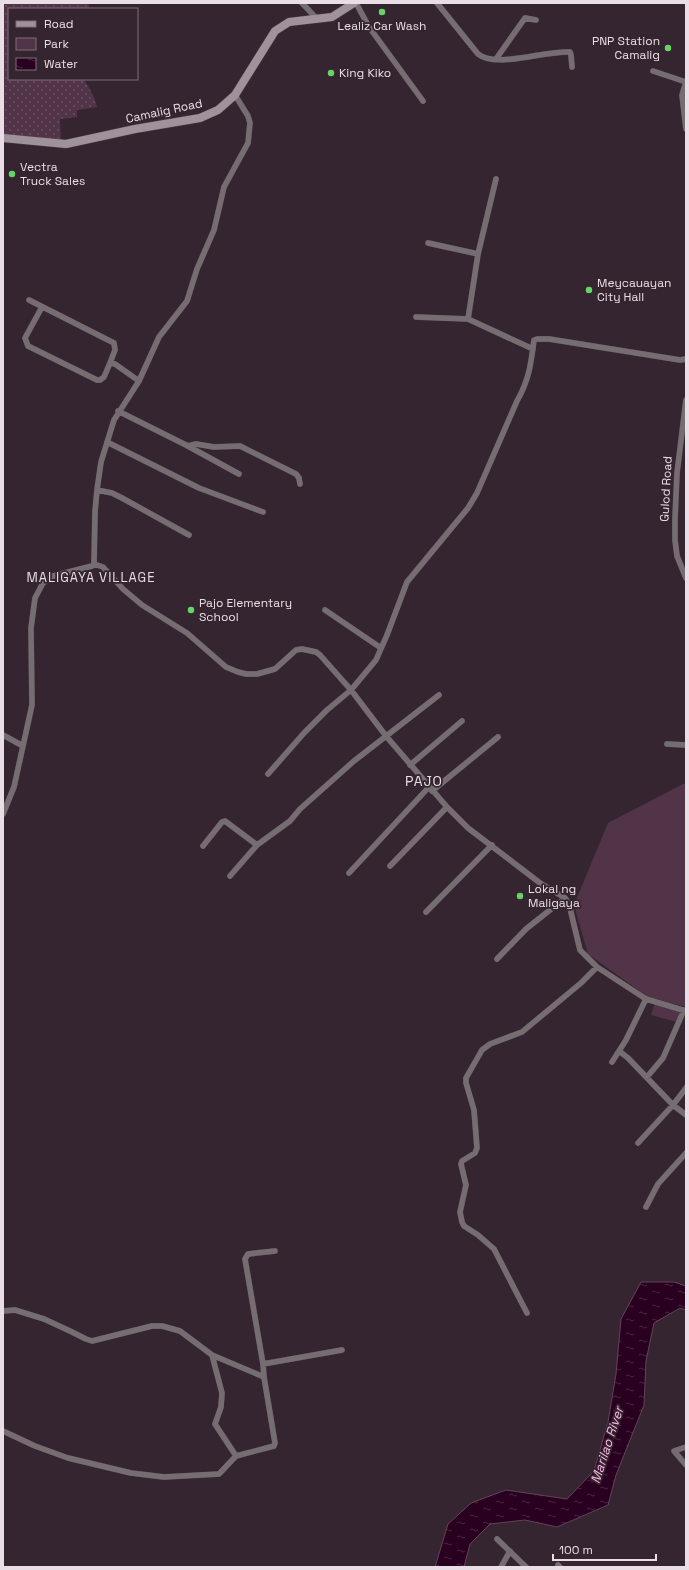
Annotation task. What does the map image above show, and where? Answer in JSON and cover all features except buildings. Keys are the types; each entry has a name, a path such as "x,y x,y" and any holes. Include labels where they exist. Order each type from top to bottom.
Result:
{"main road":[{"name":"Camalig Road","path":"3,138 61,144 75,143 135,129 200,118 218,110 235,95 275,31 289,22 336,15 355,3"}],"street":[{"path":"302,3 317,19"},
{"path":"355,3 369,27 423,101"},
{"path":"437,3 478,54 483,58 509,59 570,52 572,66"},
{"path":"496,59 525,18 536,20"},
{"path":"653,71 686,82 682,95 686,129"},
{"path":"94,564 97,490 101,462 114,420 118,411 139,381 159,336 187,301 197,269 214,230 224,187 248,143 250,124 248,116 235,95"},
{"path":"468,319 478,254 496,179"},
{"path":"428,243 478,254"},
{"path":"28,300 42,307 114,343 116,346 115,350 104,377 97,380 28,346 25,338 42,307"},
{"path":"416,317 468,319 533,350"},
{"path":"268,774 326,710 351,690 376,660 407,582 468,508 477,493 517,400 525,387 528,378 534,340 549,339 680,360 686,359"},
{"path":"110,363 115,364 139,381"},
{"name":"Gulod Road","path":"686,400 684,431 675,496 675,540 677,556 686,578"},
{"path":"118,411 188,446 239,474"},
{"path":"107,442 199,488 263,512"},
{"path":"188,446 196,444 214,447 240,446 296,474 299,478 300,484"},
{"path":"97,490 112,493 189,535"},
{"path":"3,814 14,787 32,704 32,628 35,598 43,583 53,576 92,566 94,564 104,567 128,593 157,615 187,633 226,667 246,674 257,674 276,669 296,650 302,649 316,652 351,690 386,736 430,789 468,828 540,883 565,898 568,904 580,950 597,967 646,999 685,1010 663,1058 647,1077"},
{"path":"325,610 381,648"},
{"path":"230,876 257,846 290,821 300,809 325,786 354,761 438,695"},
{"path":"410,765 462,722"},
{"path":"3,736 23,746"},
{"path":"349,873 430,789 498,737"},
{"path":"667,744 686,744"},
{"path":"390,866 447,807"},
{"path":"203,846 222,822 225,821 257,846"},
{"path":"426,912 492,845"},
{"path":"497,959 526,929 565,898"},
{"path":"527,1313 494,1249 478,1235 464,1226 460,1218 466,1185 461,1164 462,1161 475,1152 477,1135 474,1110 467,1087 466,1078 482,1050 490,1044 522,1032 597,967"},
{"path":"612,1062 619,1052 646,999"},
{"path":"619,1052 628,1058 673,1105 686,1115"},
{"path":"638,1143 673,1105 686,1088"},
{"path":"646,1207 658,1184 686,1153"},
{"path":"3,1431 68,1458 131,1473 164,1477 219,1474 236,1456 271,1447 275,1443 245,1259 248,1254 275,1251"},
{"path":"3,1311 15,1310 44,1319 70,1330 86,1340 92,1341 152,1326 162,1326 180,1331 212,1355 264,1377"},
{"path":"263,1364 342,1350"},
{"path":"212,1355 222,1393 221,1407 215,1424 236,1456"},
{"path":"686,1447 674,1451 686,1465"},
{"path":"497,1539 526,1567"},
{"path":"501,1567 510,1551"}],"green space":[{"path":"3,3 88,3 90,8 8,8 8,80 85,80 94,97 97,107 77,110 77,117 60,119 61,144 3,138"},
{"path":"683,784 686,784 686,1007 648,997 588,954 574,905 608,823"},
{"path":"655,1002 681,1009 677,1022 651,1015"}],"water":[{"name":"Marilao River","path":"641,1282 674,1282 686,1286 686,1310 680,1308 654,1323 646,1361 644,1405 616,1475 608,1505 557,1527 525,1520 490,1524 470,1544 464,1567 435,1567 448,1524 471,1503 506,1490 567,1499 594,1471 608,1422 616,1374 621,1319"}],"place":[{"name":"Lealiz Car Wash","path":"382,12"},
{"name":"PNP Station Camalig","path":"668,48"},
{"name":"King Kiko","path":"331,73"},
{"name":"Vectra Truck Sales","path":"12,174"},
{"name":"Meycauayan City Hall","path":"589,290"},
{"name":"Pajo Elementary School","path":"191,610"},
{"name":"Lokal ng Maligaya","path":"520,896"}],"district":[{"name":"MALIGAYA VILLAGE","path":"91,577"},
{"name":"PAJO","path":"424,781"}]}
